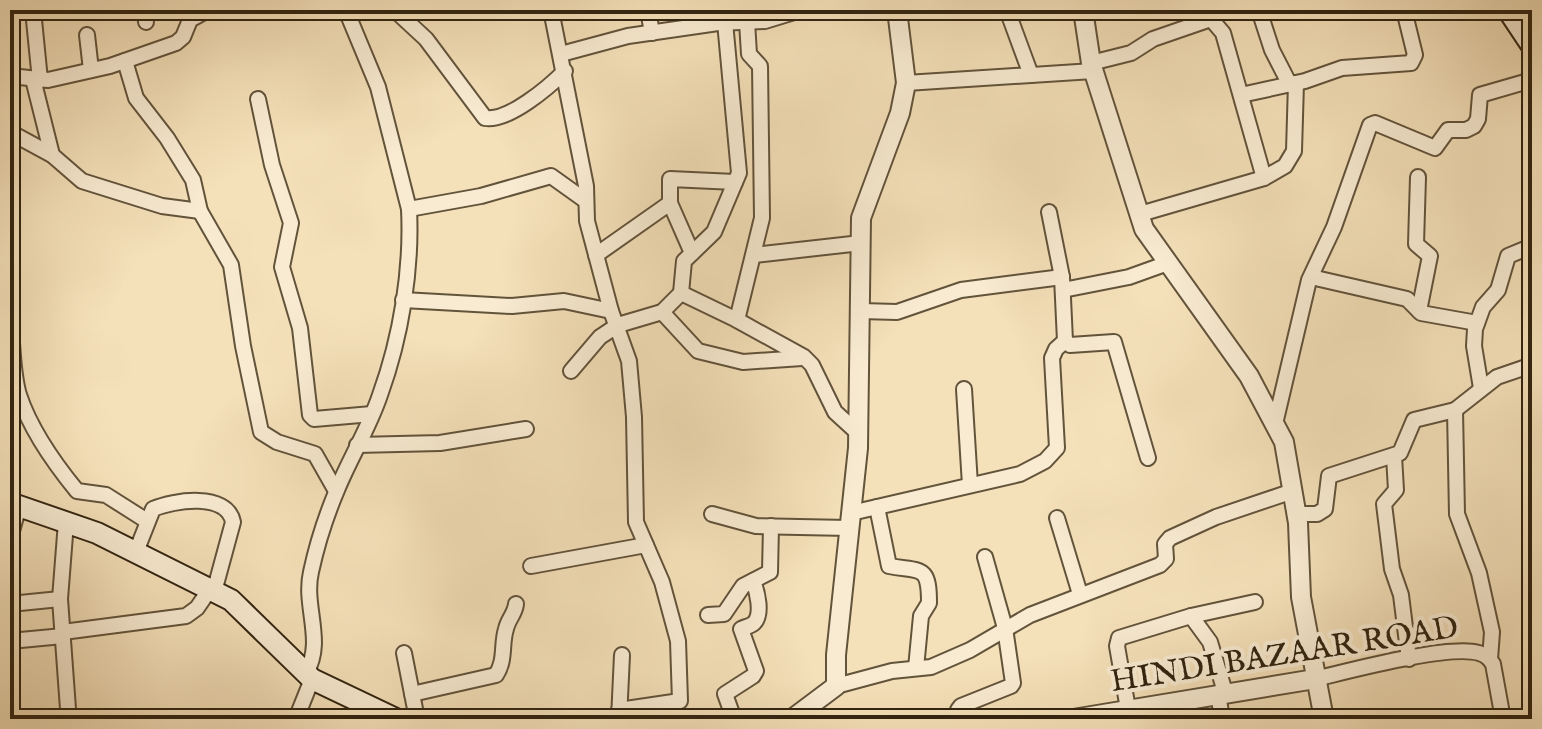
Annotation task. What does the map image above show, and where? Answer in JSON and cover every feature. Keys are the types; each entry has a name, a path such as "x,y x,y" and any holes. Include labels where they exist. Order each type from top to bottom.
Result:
{"main road":[{"path":"1508,10 1532,46"},
{"path":"15,505 97,533 231,600 309,676 396,719"}],"street":[{"path":"33,10 36,79 52,155"},
{"path":"10,76 36,79 125,61 180,40 190,20 208,10"},
{"path":"296,719 315,651 309,581 317,544 336,491 380,397 399,333 410,229 409,209 378,87 346,10"},
{"path":"551,10 586,186 587,221 629,361 634,417 636,522 662,582 678,641 682,695 676,703 619,714 622,655"},
{"path":"648,10 652,33"},
{"path":"836,686 836,655 858,433 861,218 900,113 906,83 897,10"},
{"path":"1083,10 1092,67 1144,229 1249,376 1284,442 1297,514 1301,597 1324,719"},
{"path":"1140,214 1264,178 1285,166 1294,151 1293,84 1272,50 1259,10"},
{"path":"1241,95 1293,84 1342,68 1411,63 1415,55 1404,10"},
{"path":"561,54 628,36 725,22 765,21 795,11"},
{"path":"399,14 426,39 485,118 496,118 546,91 565,71"},
{"path":"906,83 1031,75 1092,67 1131,53 1153,39 1210,15 1223,33 1264,178"},
{"path":"1010,18 1031,75"},
{"path":"403,300 512,306 564,301 614,318 662,312 681,293 684,261 714,232 739,173 725,22"},
{"path":"737,320 760,233 763,201 760,66 749,54 747,22"},
{"path":"87,35 91,70"},
{"path":"125,61 136,98 167,138 193,180 200,211 231,265 243,346 261,432 277,442 315,454 336,491"},
{"path":"1275,424 1311,277 1334,227 1370,125 1375,123 1435,148 1448,130 1474,126 1478,119 1480,95 1532,80"},
{"path":"258,99 272,165 291,223 282,267 300,328 310,415 314,419 372,414"},
{"path":"10,135 52,155 82,181 162,206 200,211"},
{"path":"409,209 481,196 551,176 586,201"},
{"path":"1418,177 1416,244 1430,256 1419,311"},
{"path":"692,253 670,203 670,179 735,182"},
{"path":"596,255 670,203"},
{"path":"1049,212 1062,283 1065,341 1070,345 1114,342 1148,458"},
{"path":"754,255 861,243"},
{"path":"1481,388 1474,346 1477,323 1483,307 1498,290 1508,256 1532,246"},
{"path":"861,311 897,312 961,290 1129,277 1168,263"},
{"path":"1311,277 1407,299 1419,311 1477,323"},
{"path":"681,293 804,357 812,365 835,412 858,433"},
{"path":"662,312 698,351 743,362 804,357"},
{"path":"571,371 614,318"},
{"path":"10,319 19,393 38,437 59,469 77,491 106,495 147,521"},
{"path":"712,514 749,525 771,526 850,520 877,507 1036,468 1057,448 1052,358 1065,341"},
{"path":"1297,514 1317,514 1325,509 1329,476 1394,456 1404,448 1414,420 1455,410 1497,377 1532,365"},
{"path":"964,389 970,485"},
{"path":"1455,410 1457,514 1479,573 1492,632 1490,659"},
{"path":"357,445 431,444 526,429"},
{"path":"1394,456 1396,490 1384,504 1392,569 1401,595 1409,659"},
{"path":"792,719 836,686 892,671 931,667 970,650 1005,628 1080,594 1160,565 1166,559 1165,544 1170,538 1216,517 1293,491"},
{"path":"10,641 186,616 212,590 233,522 230,514 212,502 182,502 157,507 150,513 136,552"},
{"path":"10,538 15,505"},
{"path":"877,507 889,566 919,569 926,576 929,603 921,616 916,668"},
{"path":"1057,518 1080,594"},
{"path":"66,522 60,599 68,709"},
{"path":"708,615 724,614 739,590 768,574 771,569 771,526"},
{"path":"531,566 646,545"},
{"path":"959,719 961,706 1013,683 1005,628 985,557"},
{"path":"734,719 725,694 756,671 741,629 753,624 757,618 758,596 753,581"},
{"path":"10,604 60,599"},
{"path":"1128,709 1117,646 1119,638 1191,616 1255,602"},
{"path":"412,694 496,675 504,651 506,626 516,611 516,604"},
{"path":"1191,616 1210,642 1222,693 1222,719"},
{"name":"HINDI BAZAAR ROAD","path":"1073,719 1315,679 1409,659 1476,652 1490,659 1503,719"},
{"path":"404,653 417,719"}]}
